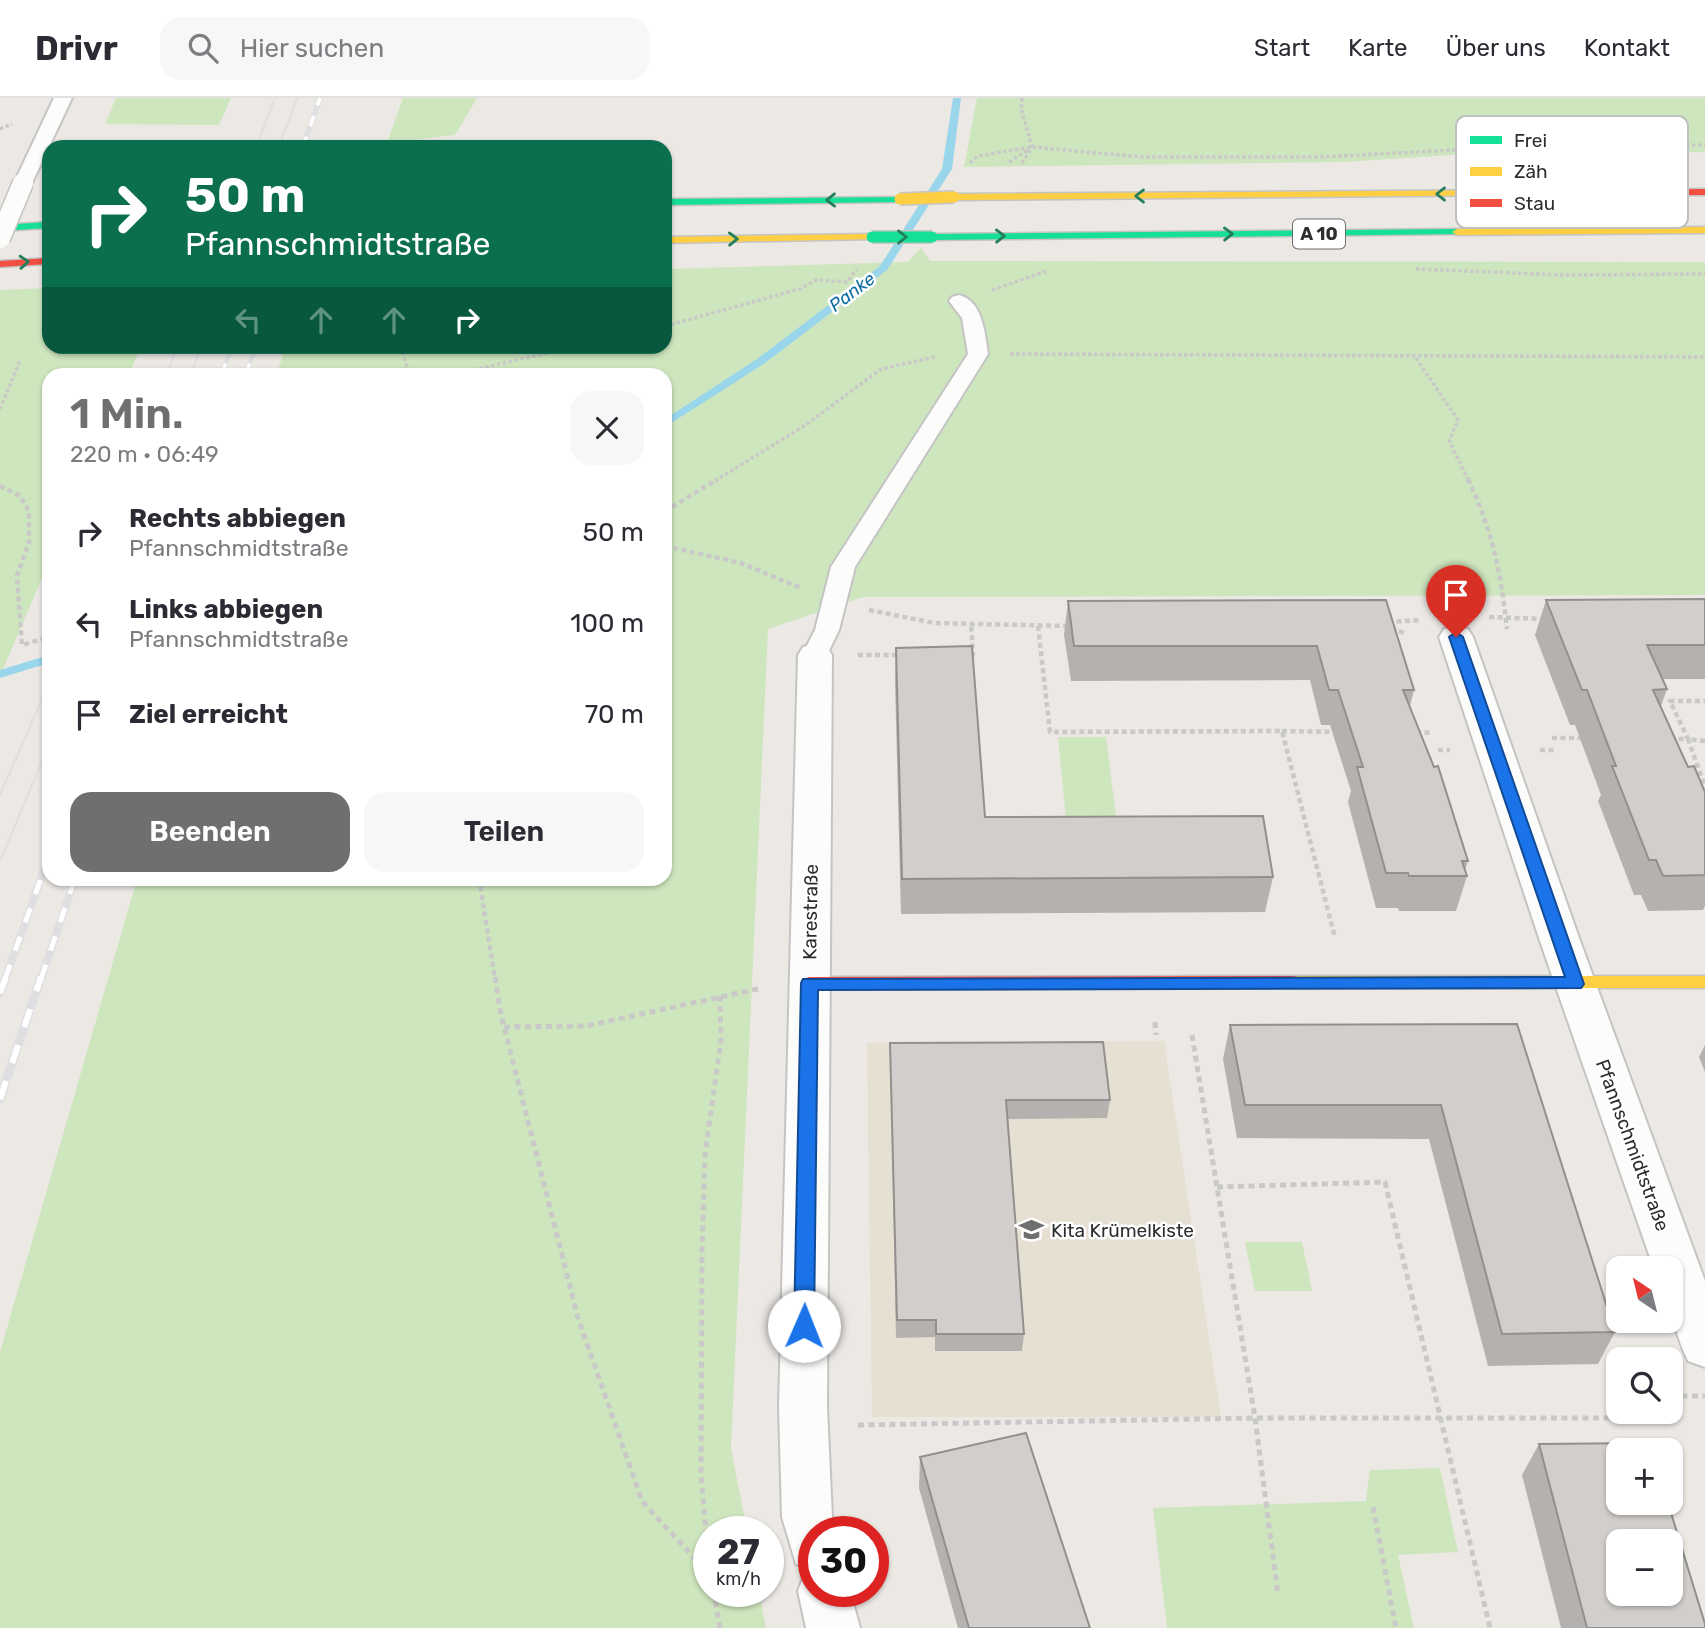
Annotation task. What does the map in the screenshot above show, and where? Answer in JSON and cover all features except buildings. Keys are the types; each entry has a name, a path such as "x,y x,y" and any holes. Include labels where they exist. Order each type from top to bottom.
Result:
{"main road":[{"name":"A 10","path":"672,202 1456,194"},
{"path":"0,228 42,225"},
{"name":"A 10","path":"672,240 1705,230"},
{"path":"0,264 42,261"},
{"path":"809,983 1705,982"}],"street":[{"name":"Pfannschmidtstraße","path":"1455,624 1575,984 1705,1346"},
{"name":"Karestraße","path":"807,1516 803,1406 809,983 834,655"},
{"path":"828,1607 834,1628"}],"lane":[{"path":"44,140 64,98"},
{"path":"0,238 42,144"},
{"path":"834,655 827,630 843,567 978,354 972,318 959,301"}],"path":[{"path":"1022,98 1021,108 1032,147"},
{"path":"1008,162 1032,147"},
{"path":"961,171 978,156 1032,147 1140,157 1293,157 1456,150"},
{"path":"672,324 800,289 816,280 847,282 859,267"},
{"path":"1414,269 1562,275 1705,274"},
{"path":"959,301 1053,270"},
{"path":"482,368 542,354"},
{"path":"672,507 807,424 881,369 943,356 1705,357"},
{"path":"1415,357 1458,420 1449,441 1479,497 1492,534 1503,582 1507,629"},
{"path":"0,409 20,361"},
{"path":"0,486 20,496 29,511 29,543 17,576 22,645 42,639"},
{"path":"672,548 741,563 832,602 934,623 1079,626"},
{"path":"1404,633 1377,622 1455,624 1506,617 1551,619"},
{"path":"960,654 973,653 971,624"},
{"path":"1038,626 1050,732 1350,732"},
{"path":"834,655 907,654"},
{"path":"1705,701 1670,701 1688,739 1705,787"},
{"path":"1282,731 1335,938"},
{"path":"1405,732 1432,733"},
{"path":"1552,738 1592,738"},
{"path":"1660,738 1705,741"},
{"path":"480,886 504,1027 578,1318 642,1501 693,1556"},
{"path":"504,1027 586,1026 762,988"},
{"path":"704,1516 701,1474 702,1251 705,1154 721,1040 720,996"},
{"path":"1192,1035 1255,1418 1278,1595"},
{"path":"1217,1186 1385,1181 1490,1628"},
{"path":"1683,1396 1705,1396"},
{"path":"859,1425 1255,1418 1606,1418"},
{"path":"1373,1507 1396,1628"},
{"path":"716,1607 720,1628"}],"shaded area":[{"name":"Kita Krümelkiste","path":"1164,1041 1221,1417 872,1417 867,1043"}],"green space":[{"path":"116,98 231,98 219,125 105,124"},
{"path":"403,98 477,98 455,135 388,140"},
{"path":"977,98 1705,98 1705,152 1688,152 1688,116 1456,116 1456,155 1344,162 964,167"},
{"path":"921,248 930,261 1705,262 1705,595 863,597 768,629 731,1448 744,1516 693,1516 693,1607 762,1607 766,1628 0,1628 0,1352 135,886 672,886 672,368 279,368 283,354 672,354 672,269 908,262"},
{"path":"42,288 42,354 138,354 132,368 42,368 42,578 0,676 0,290"},
{"path":"1058,737 1106,737 1119,840 1068,840"},
{"path":"1245,1242 1302,1242 1312,1291 1255,1291"},
{"path":"1440,1468 1458,1552 1398,1555 1414,1628 1167,1628 1153,1508 1366,1501 1370,1470"}],"waterway":[{"name":"Panke","path":"672,419 761,361 884,268 947,169 957,98"},
{"name":"Panke","path":"0,674 42,661"}],"tram line":[{"path":"259,140 275,98"},
{"path":"282,140 297,98"},
{"path":"169,368 174,354"},
{"path":"193,368 198,354"},
{"path":"0,795 42,699"},
{"path":"0,861 42,762"}],"railway":[{"path":"305,140 320,98"},
{"path":"224,368 229,354"},
{"path":"248,368 253,354"},
{"path":"5,979 42,876"},
{"path":"41,979 72,886"},
{"path":"0,993 6,977"},
{"path":"0,1099 41,977"}],"traffic: fast":[{"path":"672,202 900,199"},
{"path":"0,228 42,225"},
{"path":"932,237 1457,232"},
{"path":"872,237 932,237"}],"traffic: slow":[{"path":"954,197 1456,194"},
{"path":"900,199 954,197"},
{"path":"1457,232 1705,230"},
{"path":"672,240 872,237"},
{"path":"1294,982 1705,982"}],"traffic: jam":[{"path":"1688,192 1705,192"},
{"path":"0,264 42,261"},
{"path":"809,983 1294,982"}],"place":[{"name":"Kita Krümelkiste","path":"1031,1230"}],"route":[{"path":"804,1326 809,983 1575,984 1456,637"}]}
